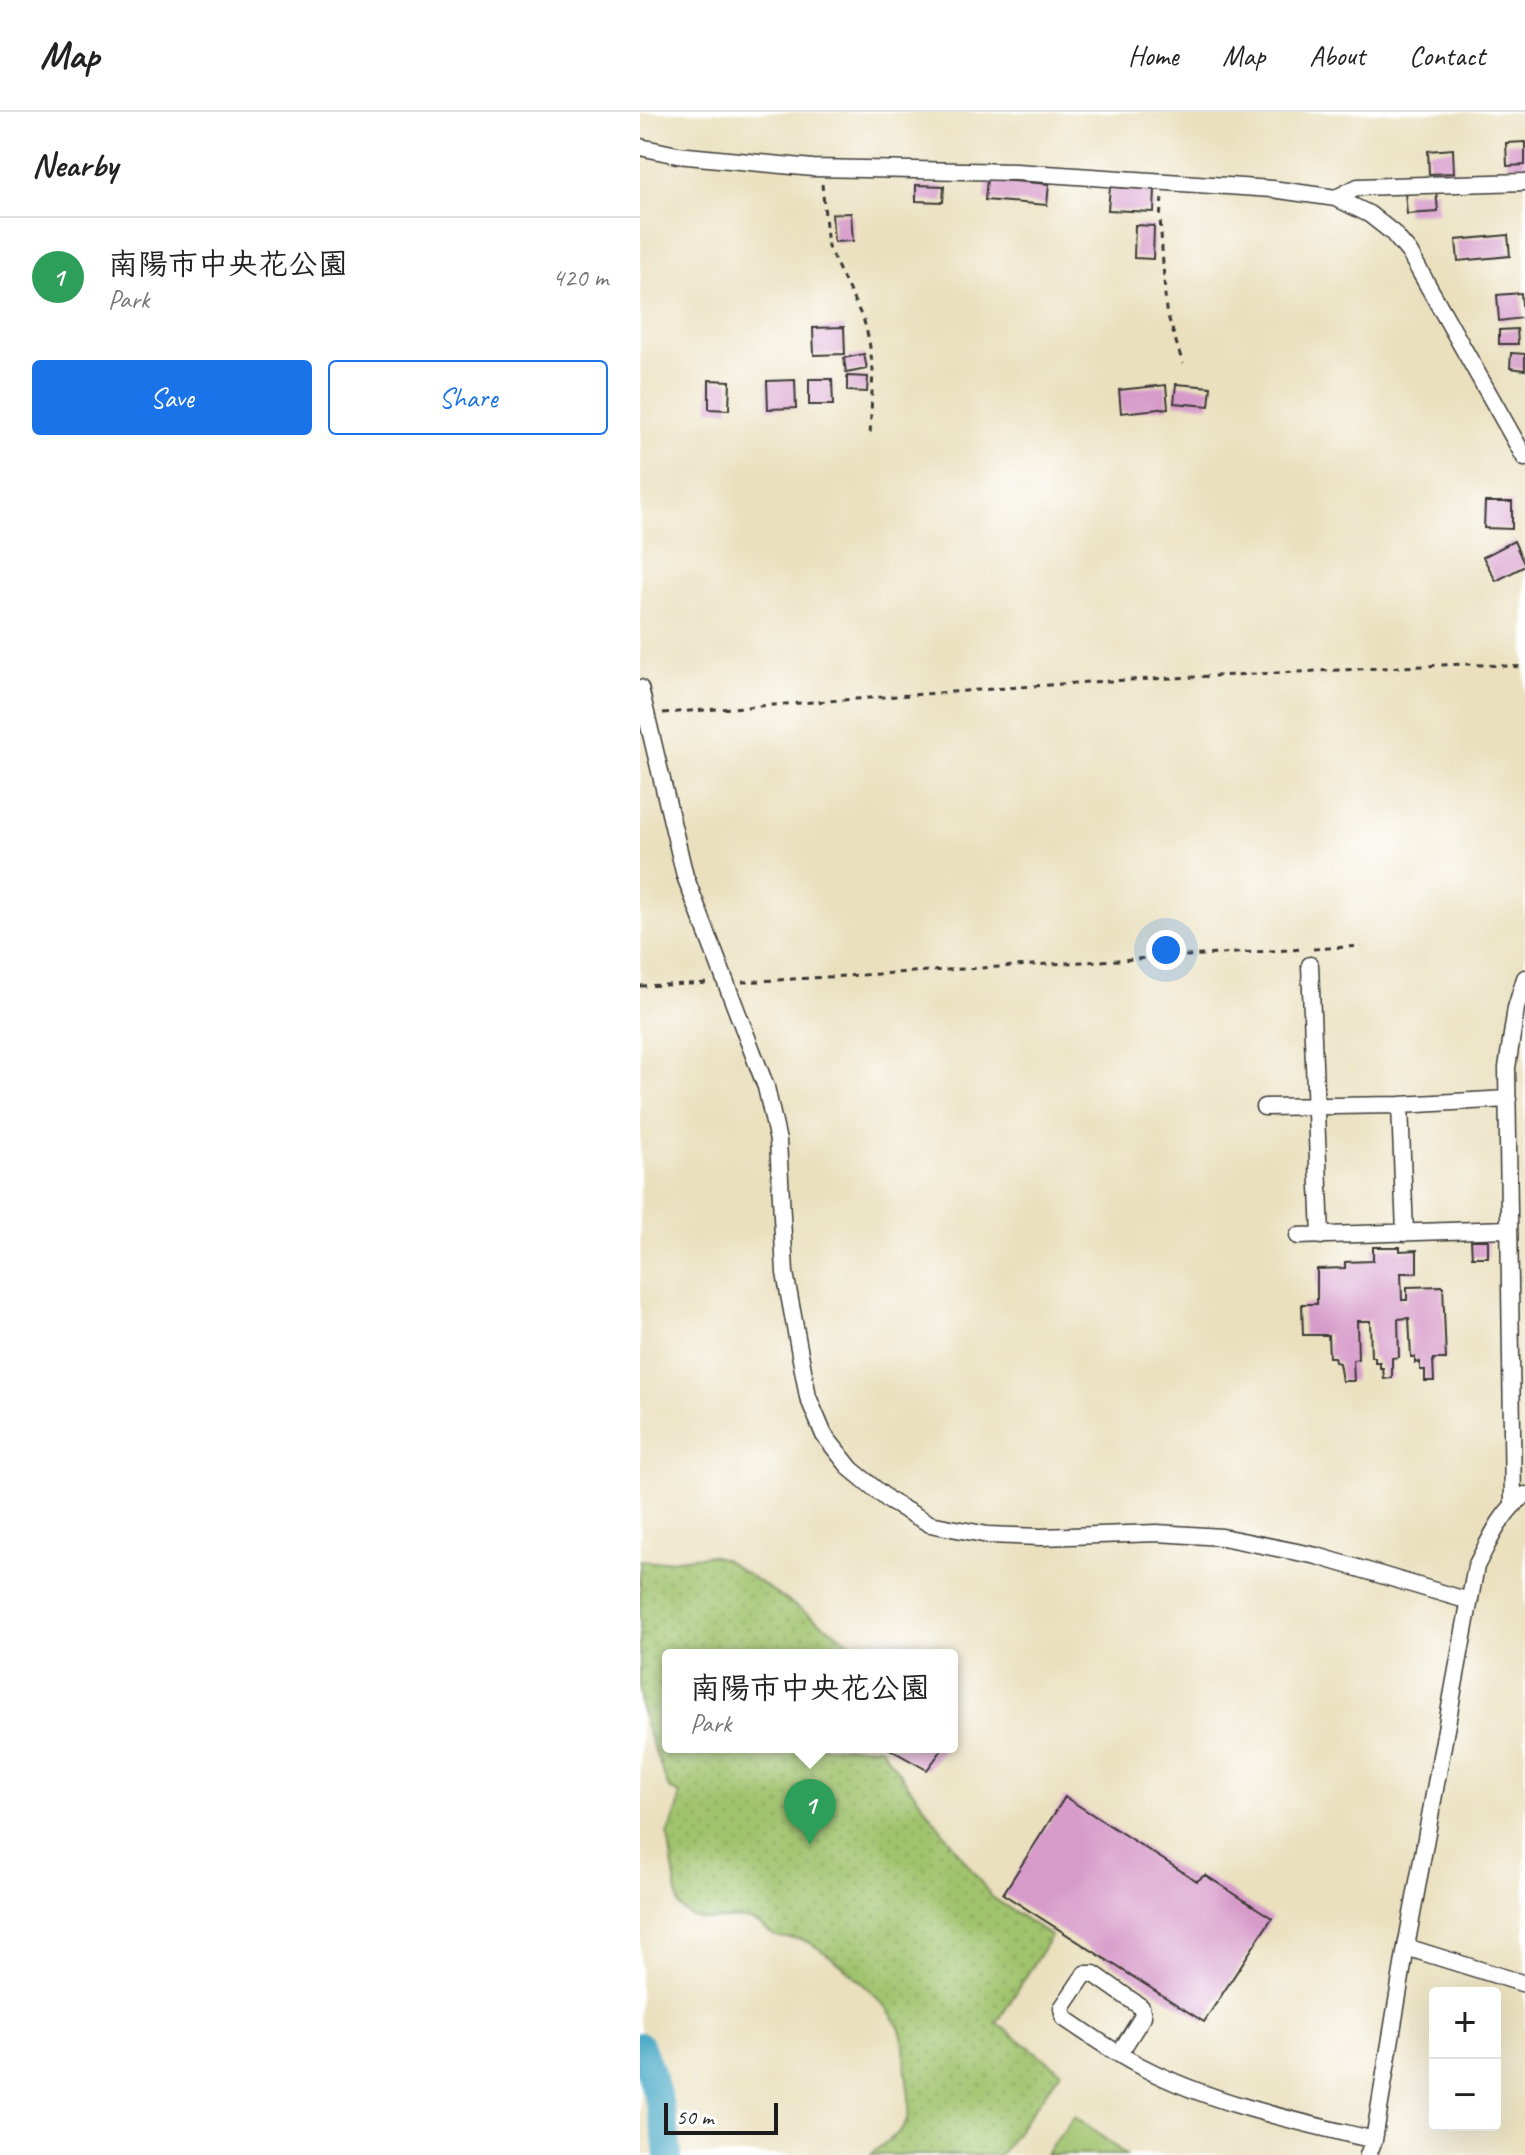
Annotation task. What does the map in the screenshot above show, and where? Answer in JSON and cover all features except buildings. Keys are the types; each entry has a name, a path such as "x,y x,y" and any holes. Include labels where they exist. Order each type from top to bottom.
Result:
{"street":[{"path":"640,147 677,155 821,168 1016,172 1272,189 1336,198 1369,214 1392,232 1409,252 1525,458"},
{"path":"1336,198 1358,187 1525,182"},
{"path":"640,688 685,876 766,1087 778,1141 785,1273 808,1397 824,1435 861,1478 891,1502 930,1524 988,1535 1041,1537 1157,1533 1222,1537 1317,1556 1469,1601"},
{"path":"1310,965 1321,1236"},
{"path":"1119,2054 1143,2016 1141,2007 1094,1974 1085,1974 1062,2008 1064,2018 1119,2054 1182,2085 1371,2147 1476,1566 1497,1527 1519,1499 1518,1333 1508,1229 1507,1068 1516,1008 1525,978"},
{"path":"1264,1107 1400,1105 1508,1099"},
{"path":"1400,1105 1405,1233"},
{"path":"1298,1236 1508,1229"},
{"path":"1406,1947 1525,1984"}],"path":[{"path":"821,168 828,247 864,321 869,340 873,370 870,437"},
{"path":"1163,182 1160,218 1166,310 1183,364"},
{"path":"647,715 1089,682 1464,664 1525,667"},
{"path":"640,986 1361,946"}],"green space":[{"path":"710,1555 724,1559 850,1642 848,1649 662,1649 662,1753 884,1753 992,1897 1051,1936 997,2023 1061,2071 1000,2155 871,2155 903,2127 909,2110 900,2030 882,2003 841,1965 803,1940 776,1937 753,1921 695,1918 679,1906 668,1835 680,1794 669,1789 640,1705 640,1560 653,1562"},
{"path":"1075,2116 1126,2155 1045,2155"}],"waterway":[{"path":"640,2046 658,2099 668,2155"}],"place":[{"name":"南陽市中央花公園","path":"810,1845"}]}
